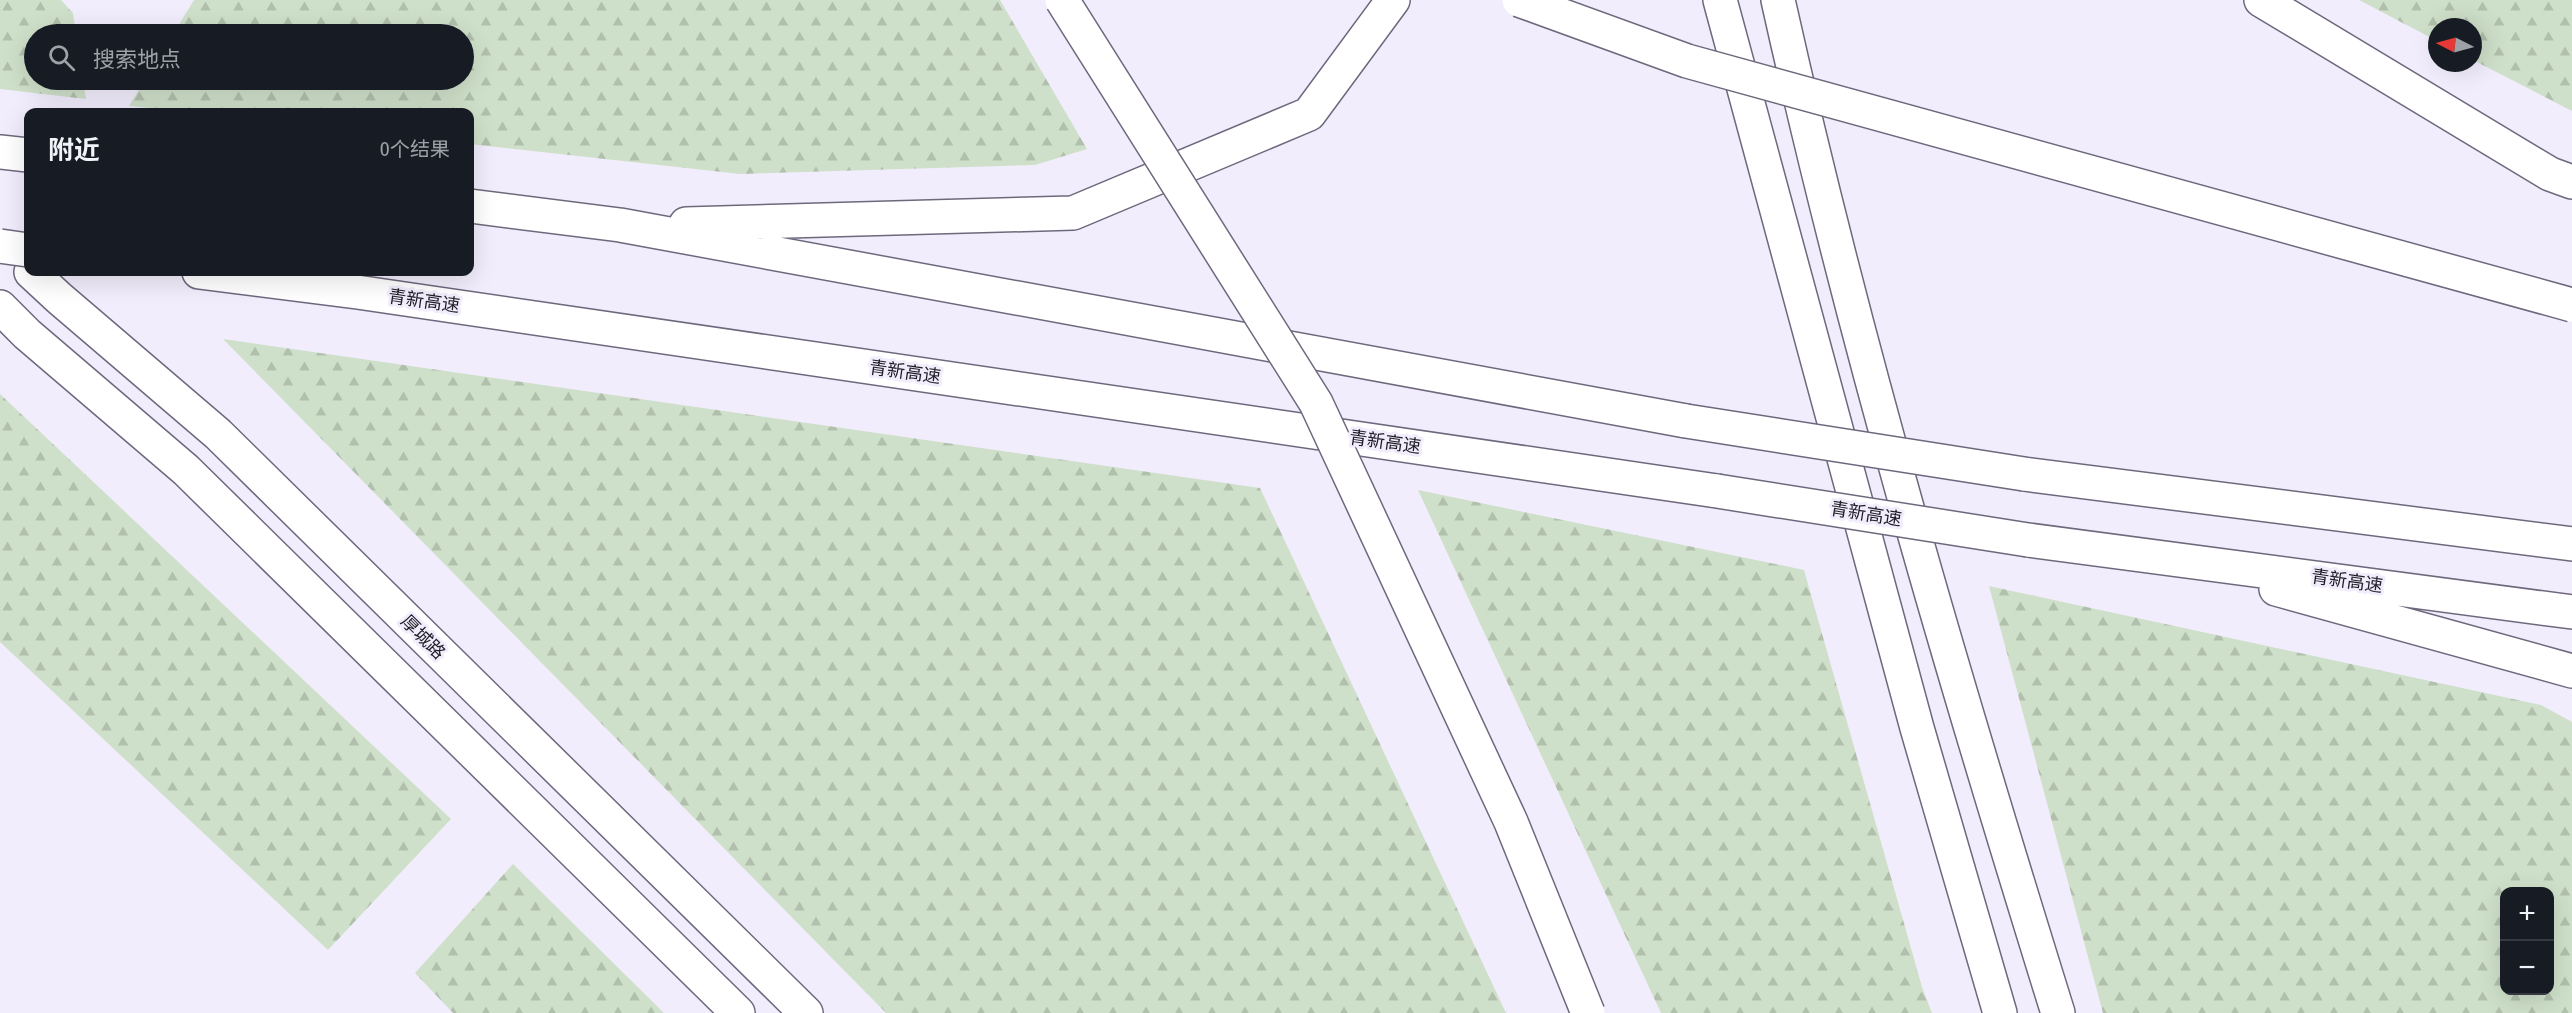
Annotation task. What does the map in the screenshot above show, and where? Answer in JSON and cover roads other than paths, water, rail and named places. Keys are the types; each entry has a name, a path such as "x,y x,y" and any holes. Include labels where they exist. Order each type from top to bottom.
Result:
{"highway":[{"path":"1062,0 1316,404 1511,822 1588,1013"},
{"path":"620,225 1073,213 1309,114 1393,0"},
{"path":"1519,0 1687,61 2572,305"},
{"path":"1720,0 1917,728 2000,1013"},
{"path":"1778,0 1812,153 1967,722 2058,1013"},
{"path":"2261,0 2550,174 2572,182"},
{"path":"0,152 24,155"},
{"path":"474,207 620,225 1686,421 2024,474 2572,544"},
{"name":"厚城路","path":"0,241 24,264"},
{"path":"0,246 24,249"},
{"name":"厚城路","path":"36,276 218,434 806,1013"},
{"name":"青新高速","path":"231,276 357,292 1717,490 2028,540 2150,554 2572,612"},
{"path":"0,307 27,334 186,470 738,1013"},
{"path":"2150,554 2572,671"}]}
